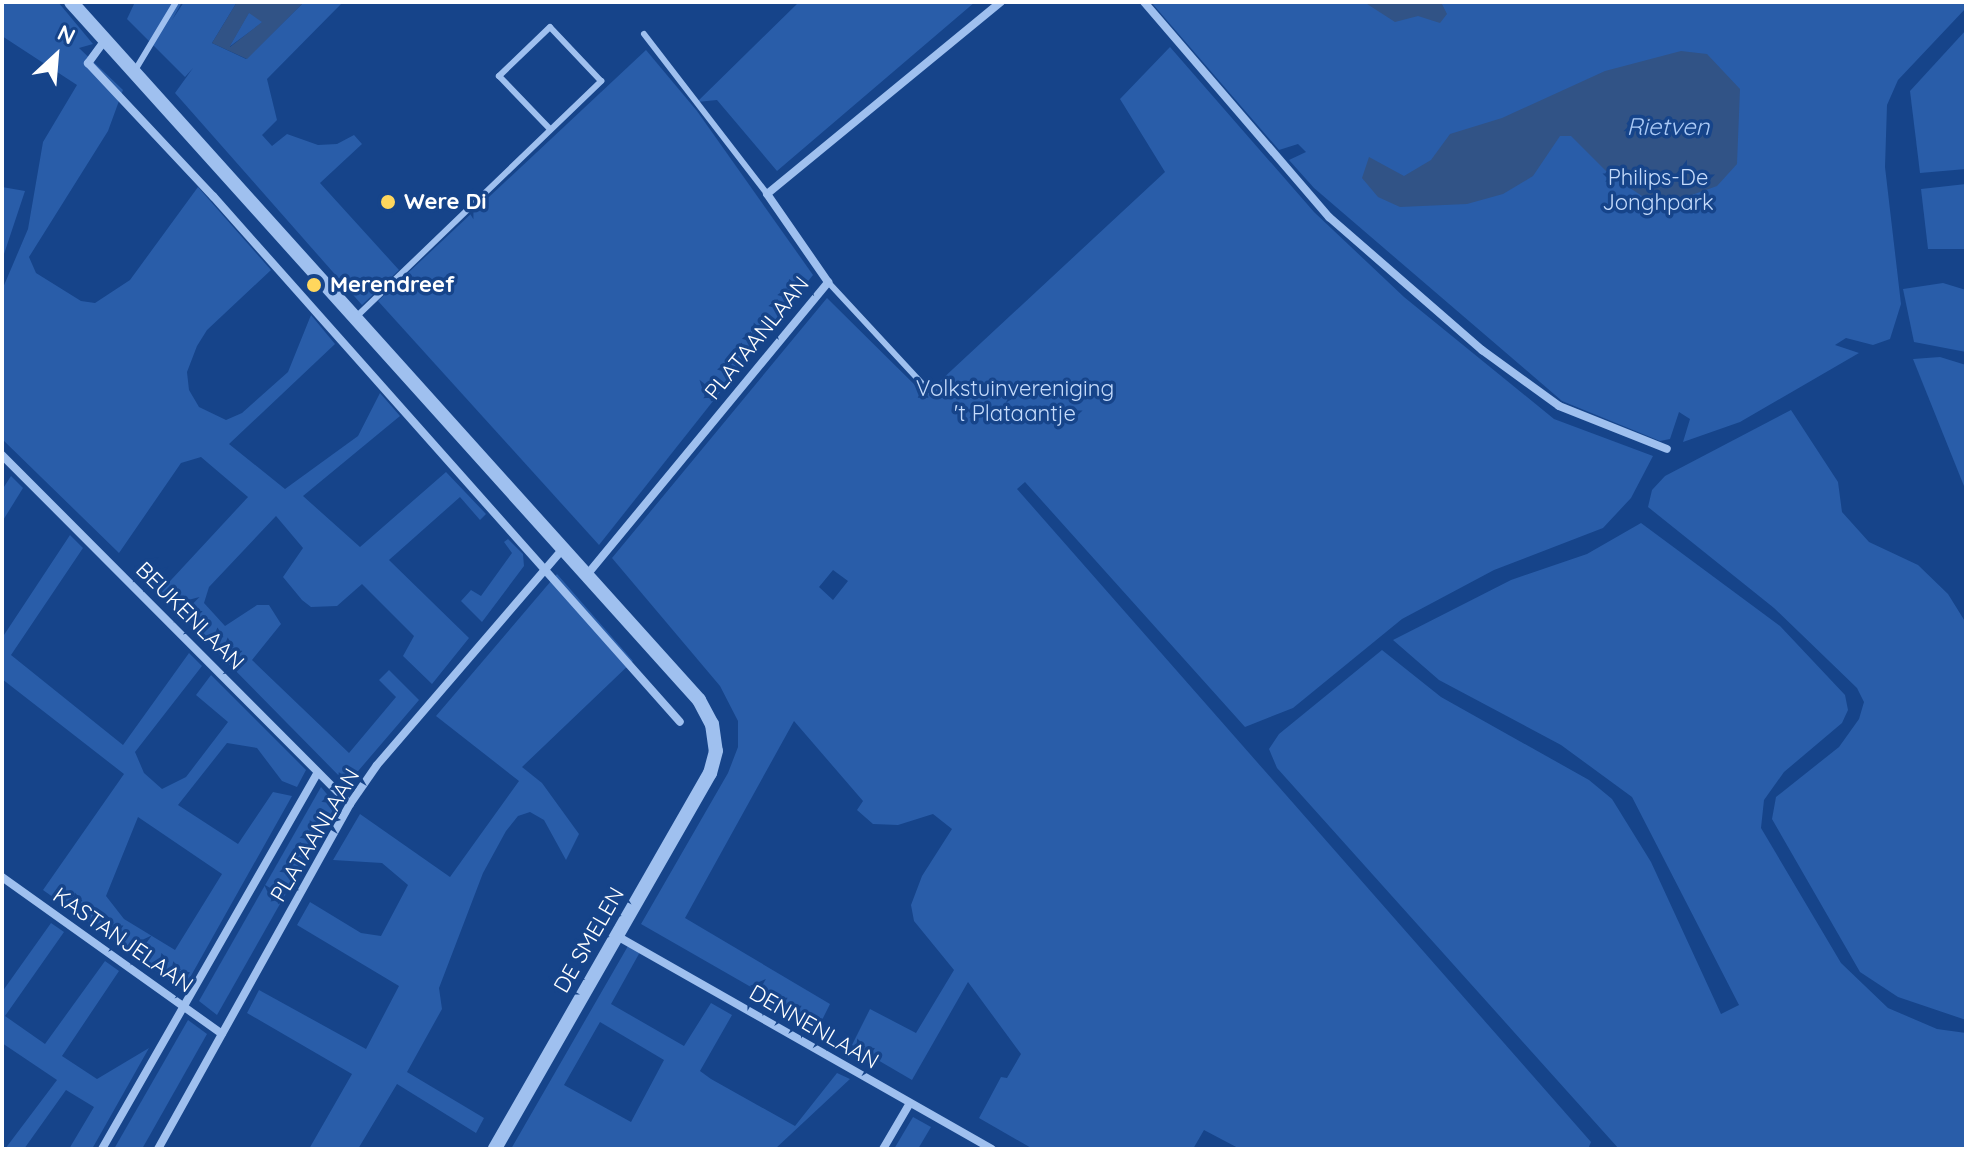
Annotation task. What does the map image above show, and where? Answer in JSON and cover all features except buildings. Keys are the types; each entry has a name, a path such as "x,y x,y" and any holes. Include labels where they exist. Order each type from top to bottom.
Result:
{"street":[{"path":"71,2 586,576"},
{"path":"767,194 1001,2"},
{"path":"1144,2 1329,217 1470,340 1559,406 1667,449"},
{"path":"106,39 88,63 546,568 680,722"},
{"name":"PLATAANLAAN","path":"586,576 828,282 767,194"},
{"name":"BEUKENLAAN","path":"2,455 350,804"},
{"name":"PLATAANLAAN","path":"158,1149 350,804 563,549"},
{"name":"DE SMELEN","path":"495,1149 710,773 716,751 712,724 699,700 586,576"},
{"name":"PLATAANLAAN","path":"102,1149 318,772"},
{"name":"KASTANJELAAN","path":"2,877 222,1034"},
{"name":"DENNENLAAN","path":"617,936 992,1149"},
{"path":"883,1149 910,1103"}],"lane":[{"path":"134,72 176,2"},
{"path":"355,318 601,81 550,27 499,76 550,129"},
{"name":"PLATAANLAAN","path":"644,34 767,194"},
{"path":"828,282 929,391"}],"green space":[{"path":"2,2 58,2 93,44 79,48 123,90 108,131 29,257 36,273 81,301 95,303 130,280 198,187 271,270 207,330 197,346 187,372 189,390 199,407 226,420 242,413 288,372 311,315 335,344 229,444 285,489 358,436 380,393 400,416 303,496 360,547 446,472 486,514 480,520 460,497 389,560 469,638 432,684 403,656 414,636 362,584 337,606 311,607 302,600 283,577 303,548 276,516 209,587 204,603 225,626 257,605 269,605 281,624 252,660 349,753 396,697 379,680 389,670 419,700 347,784 159,593 248,497 201,457 181,463 119,553 2,439 2,290 28,229 43,142 77,85 2,36"},
{"path":"135,2 182,2 172,20 184,2 237,2 212,43 246,59 304,2 343,2 267,79 277,120 262,135 272,146 287,134 318,145 337,144 354,135 362,144 320,183 399,270 362,305 175,93 193,68 185,77 127,19"},
{"path":"799,2 975,2 777,171 717,100 697,102"},
{"name":"Philips-De Jonghpark","path":"1151,2 1966,2 1966,8 1898,80 1887,105 1885,167 1901,304 1890,339 1873,345 1846,338 1835,345 1859,353 1740,422 1683,442 1690,419 1679,412 1670,439 1660,441 1562,401 1314,188 1289,160 1306,152 1298,144 1279,150"},
{"path":"249,12 263,22 229,47"},
{"path":"1966,30 1966,169 1920,173 1910,91"},
{"name":"Volkstuinvereniging 't Plataantje","path":"1170,47 1314,212 1404,297 1554,419 1653,456 1631,498 1603,528 1494,570 1402,619 1293,708 1245,727 1025,482 1017,489 1591,1142 1588,1149 1240,1149 1204,1130 1193,1149 1033,1149 979,1118 1001,1077 1007,1078 1021,1054 968,982 912,1080 852,1045 870,1009 916,1033 954,970 914,921 911,905 922,876 952,829 933,814 898,825 873,824 857,810 863,801 794,721 685,918 830,1004 819,1026 641,924 728,773 738,747 738,721 720,686 612,558 827,298 925,395 1165,172 1120,99","holes":["833,570 848,581 833,600 819,587"]},
{"path":"646,50 697,111 813,275 599,545 378,301"},
{"path":"1966,184 1966,249 1928,249 1921,189"},
{"path":"2,187 25,191 2,260"},
{"path":"1943,283 1966,290 1966,352 1914,342 1903,289"},
{"path":"1940,357 1966,365 1966,491 1913,359"},
{"path":"1791,410 1838,482 1842,512 1869,542 1918,565 1948,594 1966,623 1966,1020 1898,997 1860,972 1772,819 1776,797 1839,747 1859,719 1864,702 1857,688 1774,608 1648,507 1652,490 1665,476"},
{"path":"11,476 23,488 2,522 2,490"},
{"path":"1641,523 1780,626 1845,695 1848,710 1842,723 1784,772 1764,800 1761,828 1841,963 1888,1008 1937,1029 1966,1033 1966,1149 1619,1149 1277,768 1269,749 1279,734 1382,650 1441,697 1589,780 1612,799 1651,862 1721,1014 1739,1005 1632,797 1561,745 1439,680 1393,640 1511,580 1587,554"},
{"path":"70,535 83,548 11,655 123,745 189,653 202,666 135,752 144,773 162,789 186,777 228,722 196,695 211,675 306,770 297,787 282,781 257,748 227,743 178,805 238,844 273,792 292,796 183,990 43,890 124,774 2,679 2,638","holes":["138,817 222,874 175,950 124,919 106,896"]},
{"path":"508,539 523,554 524,566 482,622 461,601 471,590 481,596 512,553 504,542"},
{"path":"557,574 633,661 522,767 542,783 579,834 566,860 544,820 530,812 518,816 506,831 483,873 439,988 442,1009 407,1072 484,1118 476,1133 397,1084 358,1149 309,1149 352,1074 247,1013 259,990 366,1049 399,986 297,925 310,902 361,933 381,936 408,885 382,863 333,860 360,814 450,877 519,781 436,716"},
{"path":"321,787 336,805 217,1015 199,1001"},
{"path":"51,923 64,932 5,1016 45,1044 105,961 119,971 62,1056 97,1079 149,1048 92,1149 69,1149 94,1107 66,1090 24,1149 5,1149 57,1080 2,1043 2,992"},
{"path":"628,946 640,952 611,1004 684,1046 711,1003 732,1015 700,1071 711,1079 795,1126 837,1073 850,1079 775,1149 511,1149","holes":["600,1022 664,1060 631,1122 564,1085"]},
{"path":"188,1020 207,1034 142,1149 114,1149"},
{"path":"913,1117 931,1127 918,1149 894,1149"}],"water":[{"path":"237,2 304,2 247,59 212,43","holes":["249,13 262,22 230,47"]},
{"path":"1364,2 1441,2 1447,14 1440,23 1418,16 1395,22"},
{"name":"Rietven","path":"1681,51 1707,54 1740,89 1737,164 1717,186 1672,202 1648,200 1609,174 1571,136 1560,136 1533,176 1503,194 1467,204 1400,207 1378,197 1362,178 1369,157 1404,176 1431,160 1450,134 1502,118 1605,71"}],"place":[{"name":"Were Di","path":"388,202"},
{"name":"Merendreef","path":"314,285"}]}
